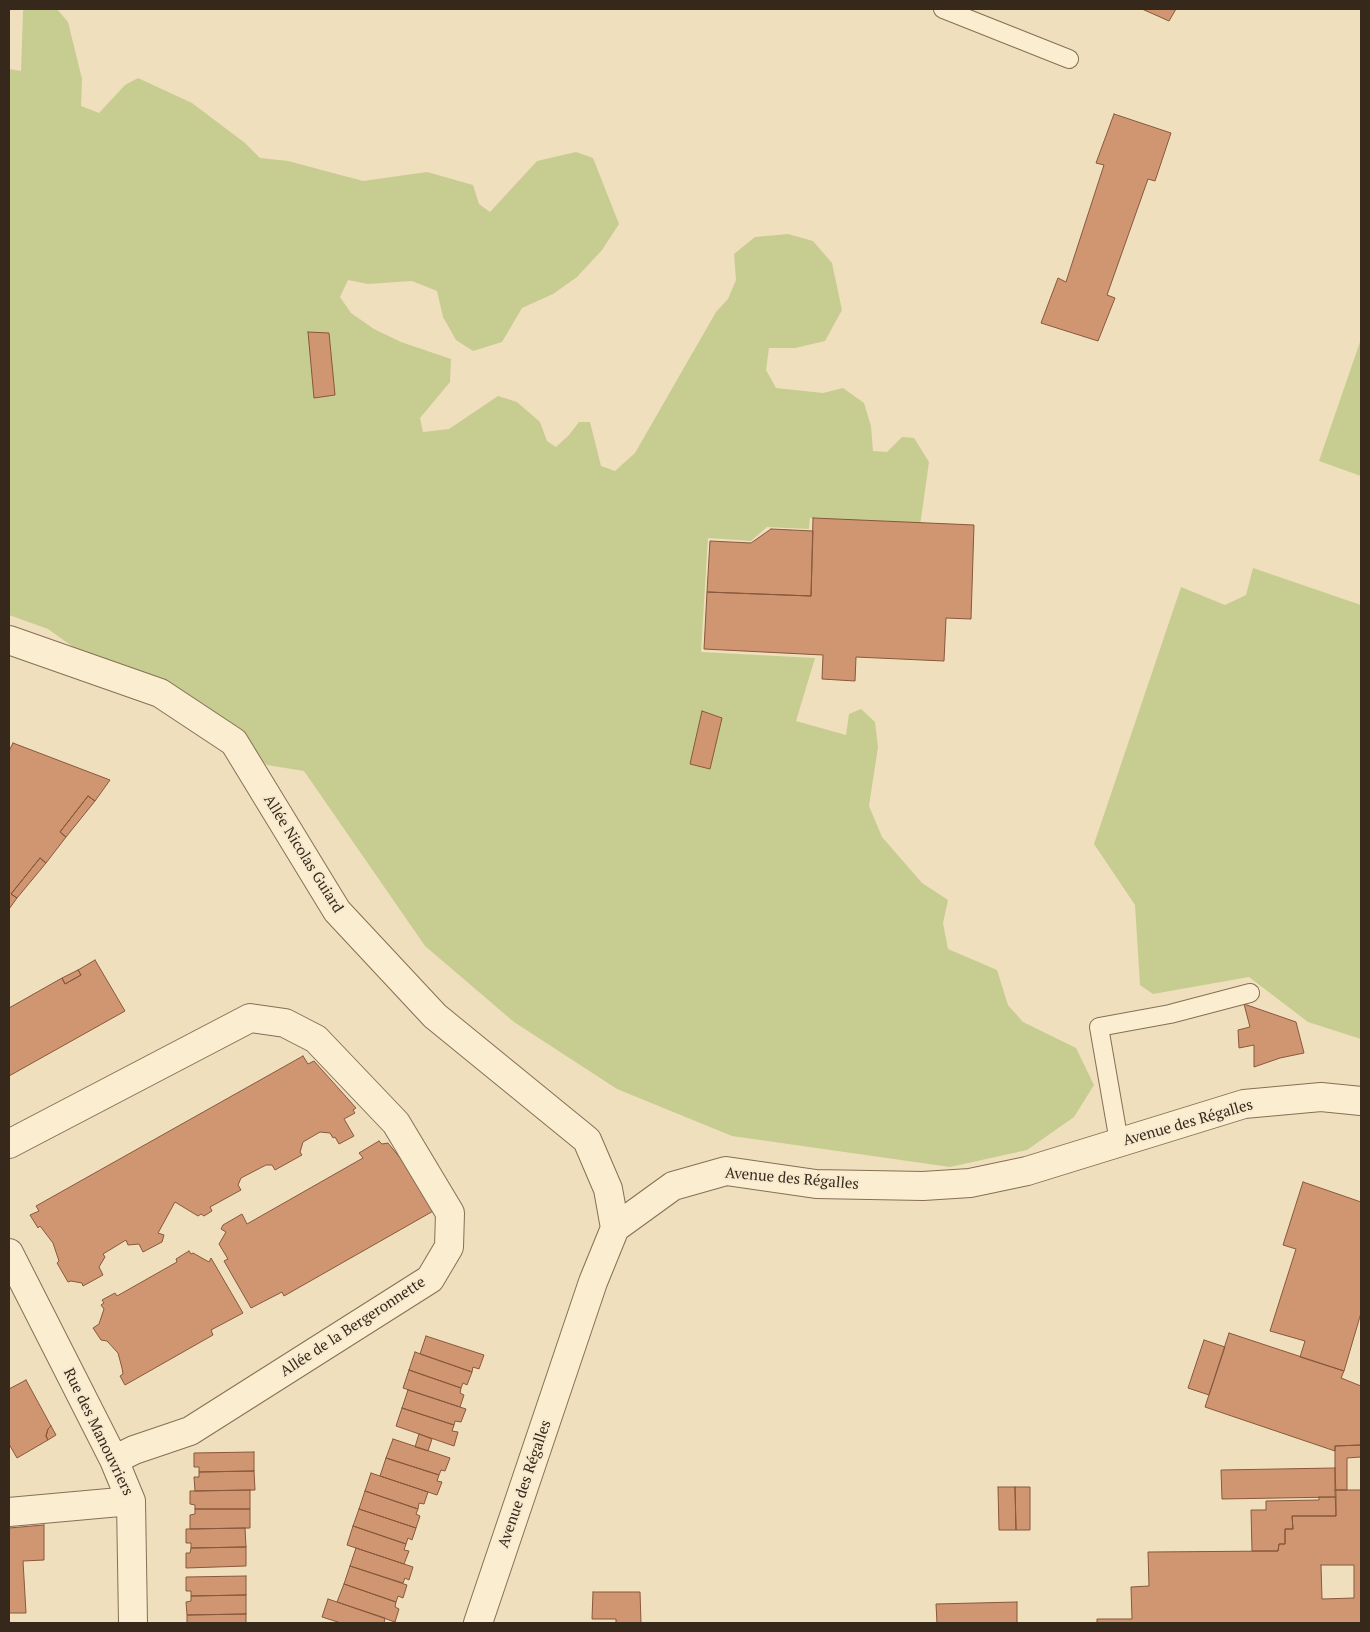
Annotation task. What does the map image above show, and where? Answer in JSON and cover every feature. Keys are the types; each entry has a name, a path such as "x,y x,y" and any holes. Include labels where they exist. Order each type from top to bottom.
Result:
{"street":[{"name":"Allée Nicolas Guiard","path":"9,640 160,693 234,742 337,911 435,1016 586,1140 608,1190 615,1228"},
{"name":"Allée de la Bergeronnette","path":"9,1144 250,1018 285,1023 316,1039 396,1123 450,1213 449,1247 430,1279 190,1431 134,1450 114,1460"},
{"name":"Avenue des Régalles","path":"478,1623 592,1282 615,1228 673,1186 726,1171 816,1184 923,1186 970,1183 1027,1172 1244,1104 1321,1097 1361,1101"},
{"name":"Rue des Manouvriers","path":"9,1253 114,1460 131,1501 132,1623"},
{"path":"9,1512 131,1501"}],"lane":[{"path":"943,9 1069,59"},
{"path":"1119,1142 1099,1026 1170,1014 1250,993"}],"green space":[{"path":"25,9 57,9 68,22 82,79 81,106 99,113 125,85 138,78 192,103 245,143 260,158 288,161 363,181 427,172 473,185 479,204 490,212 537,161 576,152 593,158 619,224 602,250 577,277 553,294 522,308 502,342 473,351 456,340 443,317 437,291 412,281 368,284 348,280 340,297 351,313 374,329 401,342 451,359 450,382 420,418 423,432 449,429 498,396 517,402 540,422 547,441 556,447 579,422 590,422 601,466 615,471 635,453 716,312 728,299 736,280 734,254 755,237 788,234 813,241 832,263 842,310 825,341 795,348 769,348 766,370 776,388 823,393 843,388 864,403 871,426 873,451 887,452 902,437 914,438 929,462 919,533 810,518 809,529 767,527 751,541 708,538 701,652 815,658 796,721 846,735 849,714 861,709 875,722 878,747 869,806 882,837 922,883 948,900 943,923 948,949 997,970 1008,1005 1023,1022 1076,1048 1094,1085 1074,1117 1027,1150 950,1167 732,1136 617,1089 514,1022 425,946 304,771 267,765 225,737 107,671 48,629 9,615 9,69 21,71 23,11"},
{"path":"1361,339 1361,476 1319,461"},
{"path":"1253,568 1361,605 1361,1039 1308,1022 1249,977 1153,994 1140,985 1135,905 1094,844 1181,587 1225,605 1246,595"}],"building":[{"path":"1142,9 1176,9 1169,21"},
{"path":"1114,114 1171,133 1155,181 1148,179 1107,295 1115,298 1098,341 1041,323 1058,278 1066,282 1104,165 1096,163"},
{"path":"308,332 329,333 335,395 314,398"},
{"path":"813,518 974,525 971,619 946,618 944,661 856,657 855,681 822,679 823,655 704,649 707,592 811,596"},
{"path":"771,529 813,531 811,596 707,592 710,541 751,543"},
{"path":"702,711 722,718 710,769 690,764"},
{"path":"13,743 110,780 95,801 88,796 60,832 66,837 46,863 40,858 11,894 17,898 9,909 9,751"},
{"path":"88,796 95,801 66,837 60,832"},
{"path":"40,858 46,863 17,898 11,894"},
{"path":"95,960 125,1011 9,1076 9,1008 62,978 65,984 81,975 78,970"},
{"path":"78,970 81,975 65,984 62,978"},
{"path":"1244,1004 1296,1022 1304,1053 1280,1058 1254,1067 1254,1045 1239,1048 1238,1030 1250,1027"},
{"path":"303,1056 308,1064 314,1061 356,1108 353,1110 355,1113 344,1119 354,1136 339,1144 330,1133 320,1132 303,1142 300,1152 302,1155 275,1170 272,1165 266,1165 241,1178 238,1185 241,1190 210,1207 212,1211 204,1216 201,1214 198,1216 175,1202 158,1233 164,1235 162,1242 143,1252 139,1244 128,1245 126,1240 103,1254 105,1257 99,1267 103,1275 83,1286 82,1283 68,1282 57,1263 59,1261 53,1243 40,1226 38,1228 30,1215 39,1211 36,1206"},
{"path":"379,1141 382,1144 388,1143 405,1164 435,1210 284,1296 282,1292 251,1308 224,1261 228,1259 219,1244 226,1232 221,1229 223,1225 242,1214 247,1224 363,1158 359,1153"},
{"path":"1303,1182 1361,1202 1361,1313 1344,1371 1300,1357 1305,1341 1270,1331 1296,1249 1283,1245"},
{"path":"189,1251 191,1254 193,1253 209,1262 211,1258 243,1313 211,1330 213,1335 125,1385 120,1376 123,1374 118,1353 107,1341 101,1340 93,1328 99,1324 104,1309 101,1305 104,1303 102,1300 115,1293 117,1296 177,1262 176,1259"},
{"path":"1229,1333 1344,1371 1341,1378 1361,1386 1361,1445 1335,1446 1335,1451 1205,1407"},
{"path":"426,1336 484,1355 479,1369 473,1367 472,1372 420,1354"},
{"path":"1204,1340 1225,1347 1209,1395 1188,1388"},
{"path":"415,1352 472,1372 467,1385 463,1383 461,1388 409,1370"},
{"path":"409,1370 461,1388 460,1393 464,1395 460,1407 403,1388"},
{"path":"26,1380 51,1426 46,1436 48,1440 17,1458 9,1444 9,1389"},
{"path":"408,1390 466,1409 461,1422 455,1421 454,1425 402,1408"},
{"path":"402,1408 454,1425 452,1431 458,1432 454,1446 396,1426"},
{"path":"51,1426 56,1435 48,1440 46,1436"},
{"path":"419,1434 432,1439 428,1451 415,1447"},
{"path":"393,1439 450,1458 445,1471 441,1470 439,1475 386,1458"},
{"path":"1361,1445 1361,1457 1347,1458 1347,1490 1335,1490 1335,1446"},
{"path":"254,1452 254,1471 199,1472 199,1467 194,1467 194,1453"},
{"path":"386,1458 439,1475 437,1481 442,1482 437,1495 380,1476"},
{"path":"1335,1468 1336,1497 1222,1499 1221,1470"},
{"path":"254,1471 255,1490 195,1491 194,1477 199,1477 199,1472"},
{"path":"371,1473 428,1492 424,1504 419,1503 418,1509 365,1491"},
{"path":"998,1487 1015,1487 1016,1530 999,1530"},
{"path":"1015,1487 1030,1487 1030,1530 1016,1530"},
{"path":"250,1490 250,1509 195,1509 195,1505 190,1504 190,1491"},
{"path":"1335,1490 1361,1490 1361,1623 1097,1623 1097,1619 1132,1619 1131,1587 1149,1586 1148,1552 1278,1551 1279,1544 1285,1544 1285,1529 1293,1529 1292,1516 1336,1516","holes":["1321,1565 1354,1565 1354,1598 1322,1599"]},
{"path":"365,1491 418,1509 416,1514 420,1516 416,1528 359,1509"},
{"path":"1319,1497 1336,1497 1336,1516 1292,1516 1293,1529 1285,1529 1285,1544 1279,1544 1278,1551 1252,1551 1251,1510 1266,1510 1266,1501 1319,1500"},
{"path":"195,1509 250,1509 250,1528 190,1529 190,1515 195,1514"},
{"path":"359,1509 416,1528 412,1540 408,1538 406,1544 353,1526"},
{"path":"44,1525 44,1560 23,1561 26,1613 9,1613 9,1528"},
{"path":"353,1526 406,1544 404,1550 409,1551 404,1564 347,1545"},
{"path":"245,1528 246,1547 191,1548 191,1543 186,1543 186,1529"},
{"path":"246,1547 246,1566 186,1568 186,1553 190,1553 191,1548"},
{"path":"356,1548 413,1567 409,1580 405,1578 403,1583 350,1566"},
{"path":"350,1566 407,1585 403,1598 398,1596 396,1602 344,1584"},
{"path":"246,1576 246,1595 191,1596 191,1591 186,1591 186,1577"},
{"path":"344,1584 396,1602 395,1607 399,1609 395,1622 337,1602"},
{"path":"593,1592 640,1592 641,1623 616,1623 616,1619 592,1619"},
{"path":"246,1595 246,1614 187,1615 186,1602 191,1601 191,1596"},
{"path":"328,1599 385,1618 384,1623 341,1623 322,1617"},
{"path":"1017,1602 1017,1623 937,1623 936,1604"},
{"path":"246,1614 246,1623 187,1623 187,1615"}]}
